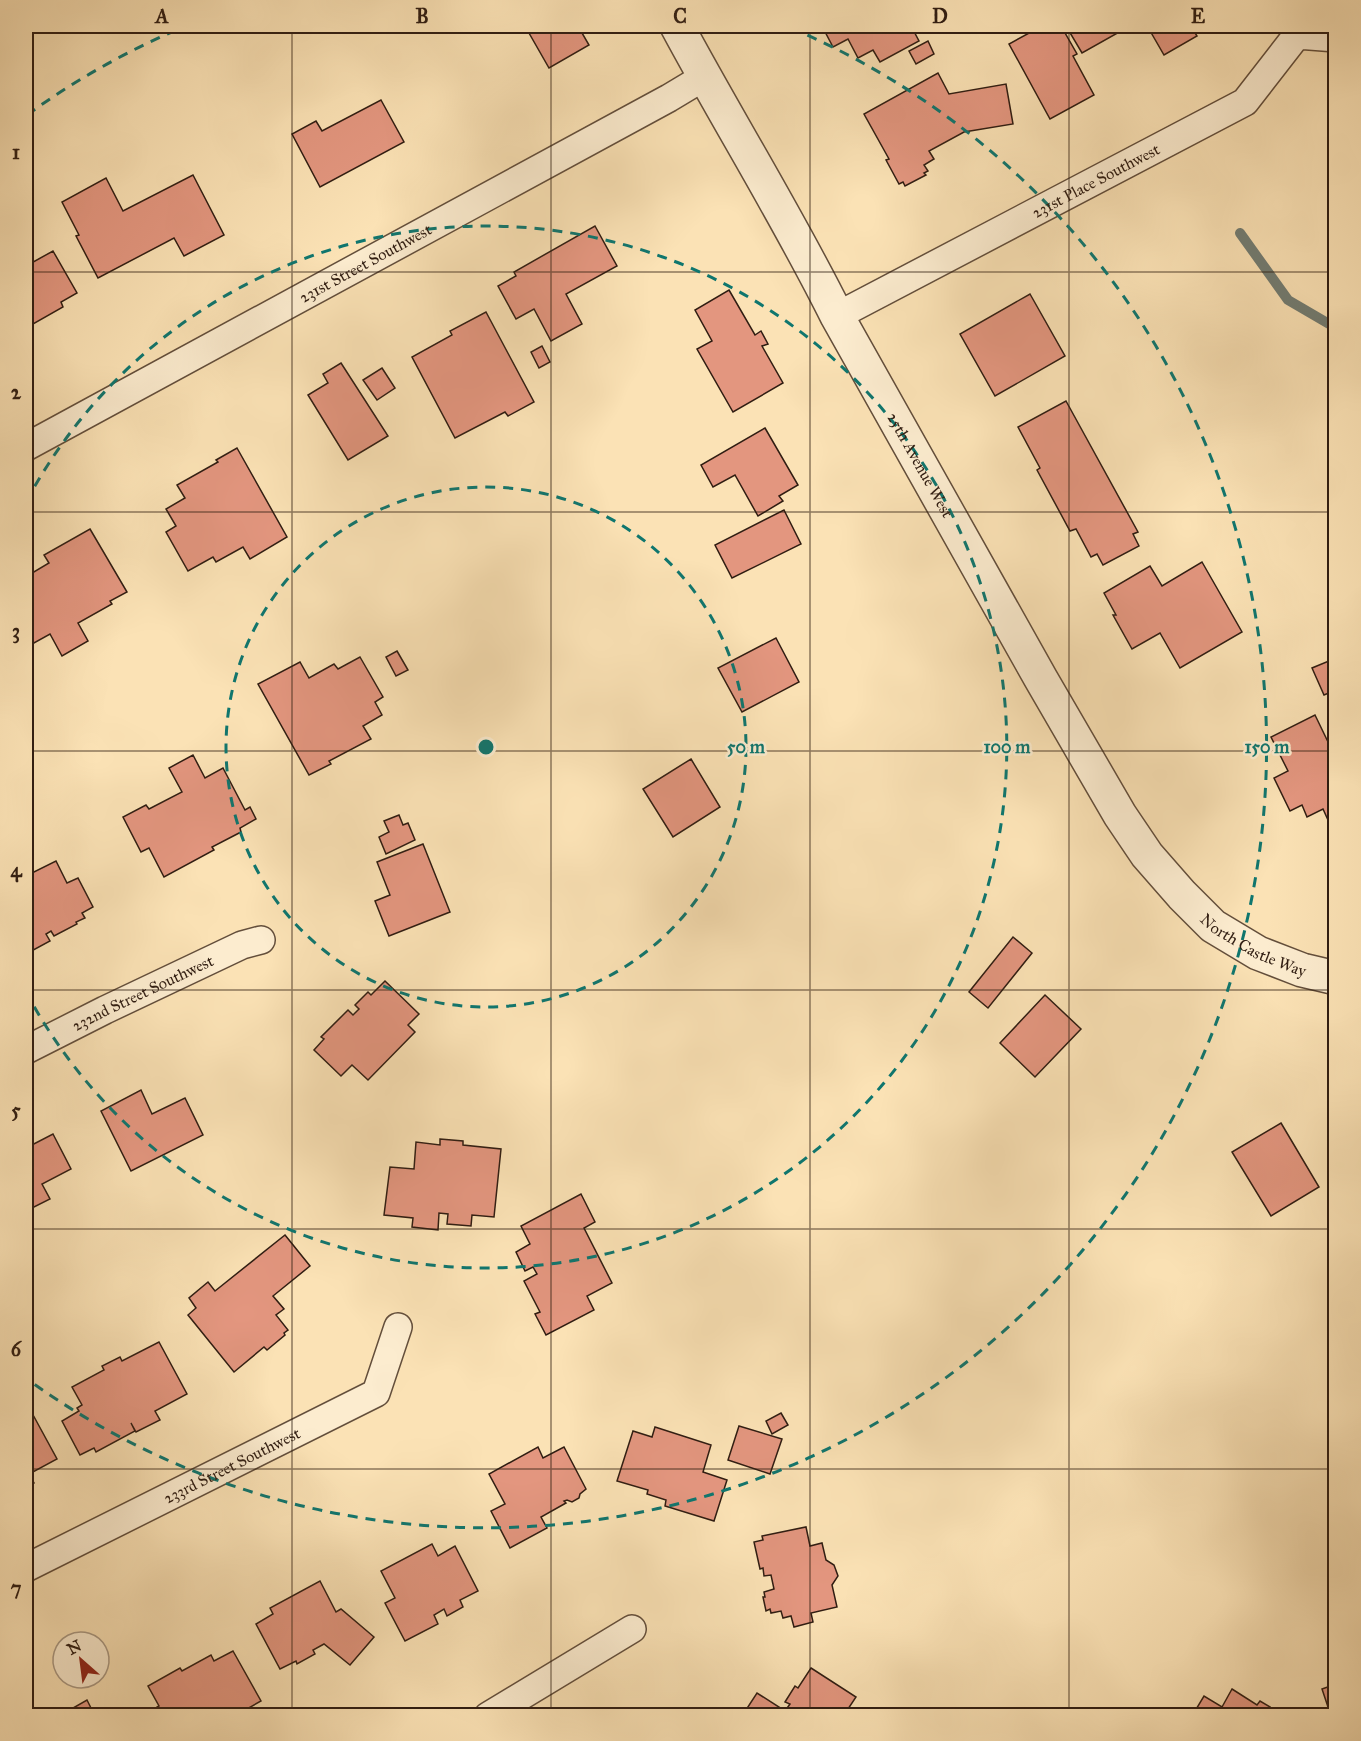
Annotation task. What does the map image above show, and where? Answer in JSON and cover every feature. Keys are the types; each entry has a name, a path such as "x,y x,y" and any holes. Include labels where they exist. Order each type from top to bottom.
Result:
{"street":[{"name":"25th Avenue West","path":"677,26 811,263 837,316 1120,815 1147,855 1182,895"},
{"name":"231st Place Southwest","path":"837,316 1245,102 1296,30 1335,38"},
{"name":"231st Street Southwest","path":"26,447 704,77"},
{"name":"North Castle Way","path":"1182,895 1213,926 1258,952 1302,970 1335,978"},
{"name":"232nd Street Southwest","path":"26,1050 242,945 261,940"},
{"name":"233rd Street Southwest","path":"26,1568 376,1393 398,1327"},
{"path":"488,1716 632,1629"}],"building":[{"path":"525,26 578,26 589,45 549,68"},
{"path":"822,26 911,26 919,41 880,62 873,50 858,58 848,39 833,47"},
{"path":"1042,26 1061,26 1077,54 1073,56 1094,95 1050,119 1009,44"},
{"path":"1066,26 1130,26 1082,53"},
{"path":"1154,26 1191,26 1197,36 1164,55 1149,29"},
{"path":"928,41 934,54 916,64 909,51"},
{"path":"938,73 949,94 1006,84 1013,124 964,132 929,151 934,159 924,165 928,171 924,173 926,175 905,186 903,182 899,184 886,160 889,159 864,114"},
{"path":"381,100 404,142 320,187 292,134 316,121 322,131"},
{"path":"193,175 224,235 184,256 174,238 98,278 76,236 79,235 62,202 106,178 123,211"},
{"path":"595,226 617,266 566,294 582,324 551,341 534,309 516,319 498,286 516,276 514,272"},
{"path":"53,251 77,293 61,302 63,307 26,328 26,266"},
{"path":"729,290 755,335 761,331 768,344 762,346 783,383 733,412 697,349 712,341 695,310"},
{"path":"1030,294 1065,356 995,396 960,334"},
{"path":"486,312 534,402 508,416 505,412 455,438 412,357 452,335 450,331"},
{"path":"542,346 550,362 539,368 531,352"},
{"path":"341,363 388,436 348,460 308,395 328,383 323,374"},
{"path":"382,368 395,388 377,400 363,380"},
{"path":"1066,401 1138,532 1133,534 1139,546 1103,565 1097,554 1091,557 1076,529 1070,531 1037,470 1040,468 1018,427"},
{"path":"765,428 798,485 779,496 783,501 758,516 735,475 713,487 701,465"},
{"path":"237,448 287,537 250,559 243,547 216,562 213,557 188,571 166,532 176,526 166,509 185,498 177,485 218,462 216,460"},
{"path":"784,510 801,544 732,578 715,545"},
{"path":"90,529 127,592 110,601 112,604 78,623 88,641 62,656 50,634 34,643 26,628 26,586 31,583 27,576 49,563 44,555"},
{"path":"1202,562 1242,632 1180,668 1160,633 1132,649 1104,593 1150,566 1162,586"},
{"path":"776,638 799,682 742,712 718,668"},
{"path":"397,651 408,670 396,676 386,657"},
{"path":"360,657 383,697 375,702 382,715 363,726 371,739 329,761 331,764 309,775 258,684 300,662 309,678 334,664 338,669"},
{"path":"1336,658 1336,690 1324,695 1312,668"},
{"path":"1315,715 1330,746 1336,743 1336,816 1328,820 1323,809 1307,817 1302,805 1290,811 1274,778 1288,771 1271,737"},
{"path":"193,755 205,778 223,768 245,810 250,807 256,819 240,828 241,832 212,847 214,850 164,877 149,848 141,852 123,817 146,805 149,809 182,792 169,768"},
{"path":"691,759 720,807 673,837 643,789"},
{"path":"399,815 403,825 408,823 415,840 386,854 379,837 389,832 384,821"},
{"path":"423,844 450,912 389,936 375,901 390,895 377,862"},
{"path":"26,860 32,873 56,861 67,883 78,878 93,907 82,913 85,918 76,922 77,924 54,936 51,931 46,934 50,941 26,954"},
{"path":"1013,937 1032,953 988,1008 969,992"},
{"path":"385,981 419,1014 408,1025 415,1032 368,1080 352,1065 341,1076 314,1050 324,1039 321,1037 348,1010 353,1015 359,1009 355,1005 368,992 371,995"},
{"path":"1045,995 1081,1029 1035,1077 1000,1043"},
{"path":"141,1090 152,1114 185,1098 203,1135 131,1171 101,1111"},
{"path":"1281,1123 1319,1187 1271,1216 1232,1152"},
{"path":"53,1134 71,1169 42,1184 50,1199 26,1211 26,1148"},
{"path":"440,1139 463,1141 463,1145 501,1149 494,1217 472,1215 471,1226 447,1224 448,1214 439,1213 438,1230 412,1227 413,1218 384,1215 390,1167 414,1169 416,1142 440,1145"},
{"path":"581,1194 595,1222 584,1228 612,1283 587,1296 594,1310 546,1335 535,1314 540,1312 524,1281 537,1274 533,1267 525,1271 516,1252 530,1244 521,1226"},
{"path":"285,1235 310,1266 273,1296 284,1309 276,1315 288,1330 267,1350 264,1347 234,1372 188,1315 196,1308 189,1298 208,1282 215,1291"},
{"path":"159,1342 187,1394 155,1411 160,1420 136,1432 131,1423 135,1431 96,1452 94,1448 80,1455 62,1421 79,1411 77,1408 82,1405 72,1387 104,1370 102,1366 120,1357 122,1361"},
{"path":"32,1413 57,1459 29,1474 34,1483 26,1487 26,1417"},
{"path":"781,1413 788,1425 772,1434 766,1421"},
{"path":"739,1426 782,1439 770,1474 728,1460"},
{"path":"655,1427 711,1445 703,1472 727,1480 714,1521 665,1506 666,1500 647,1494 648,1490 617,1481 633,1431 652,1437"},
{"path":"538,1447 543,1458 564,1447 586,1489 579,1498 572,1502 564,1501 566,1503 541,1517 547,1528 510,1548 491,1511 505,1504 489,1474"},
{"path":"806,1527 810,1546 822,1543 826,1560 834,1565 838,1576 832,1585 837,1607 811,1613 813,1622 794,1627 791,1616 783,1618 781,1611 771,1613 770,1609 766,1611 764,1592 774,1589 771,1575 764,1576 763,1568 760,1569 754,1542 763,1540 762,1536"},
{"path":"432,1544 438,1556 455,1546 478,1591 460,1600 463,1607 447,1616 444,1609 434,1615 438,1624 405,1641 385,1603 395,1598 381,1571"},
{"path":"320,1581 336,1612 341,1609 374,1637 350,1665 324,1644 313,1650 315,1654 297,1664 296,1661 280,1669 256,1624 273,1614 270,1608"},
{"path":"233,1651 261,1701 245,1710 248,1716 142,1716 159,1706 148,1686 180,1668 182,1671 211,1655 214,1661"},
{"path":"811,1668 856,1697 844,1715 846,1716 742,1716 757,1693 785,1711 790,1704 785,1702 795,1686 798,1688"},
{"path":"1336,1684 1336,1716 1331,1716 1322,1689"},
{"path":"1232,1689 1257,1705 1260,1701 1280,1713 1279,1716 1192,1716 1204,1696 1222,1707"},
{"path":"87,1700 95,1716 59,1716"}],"waterway":[{"path":"1240,233 1288,300 1336,328"}]}
